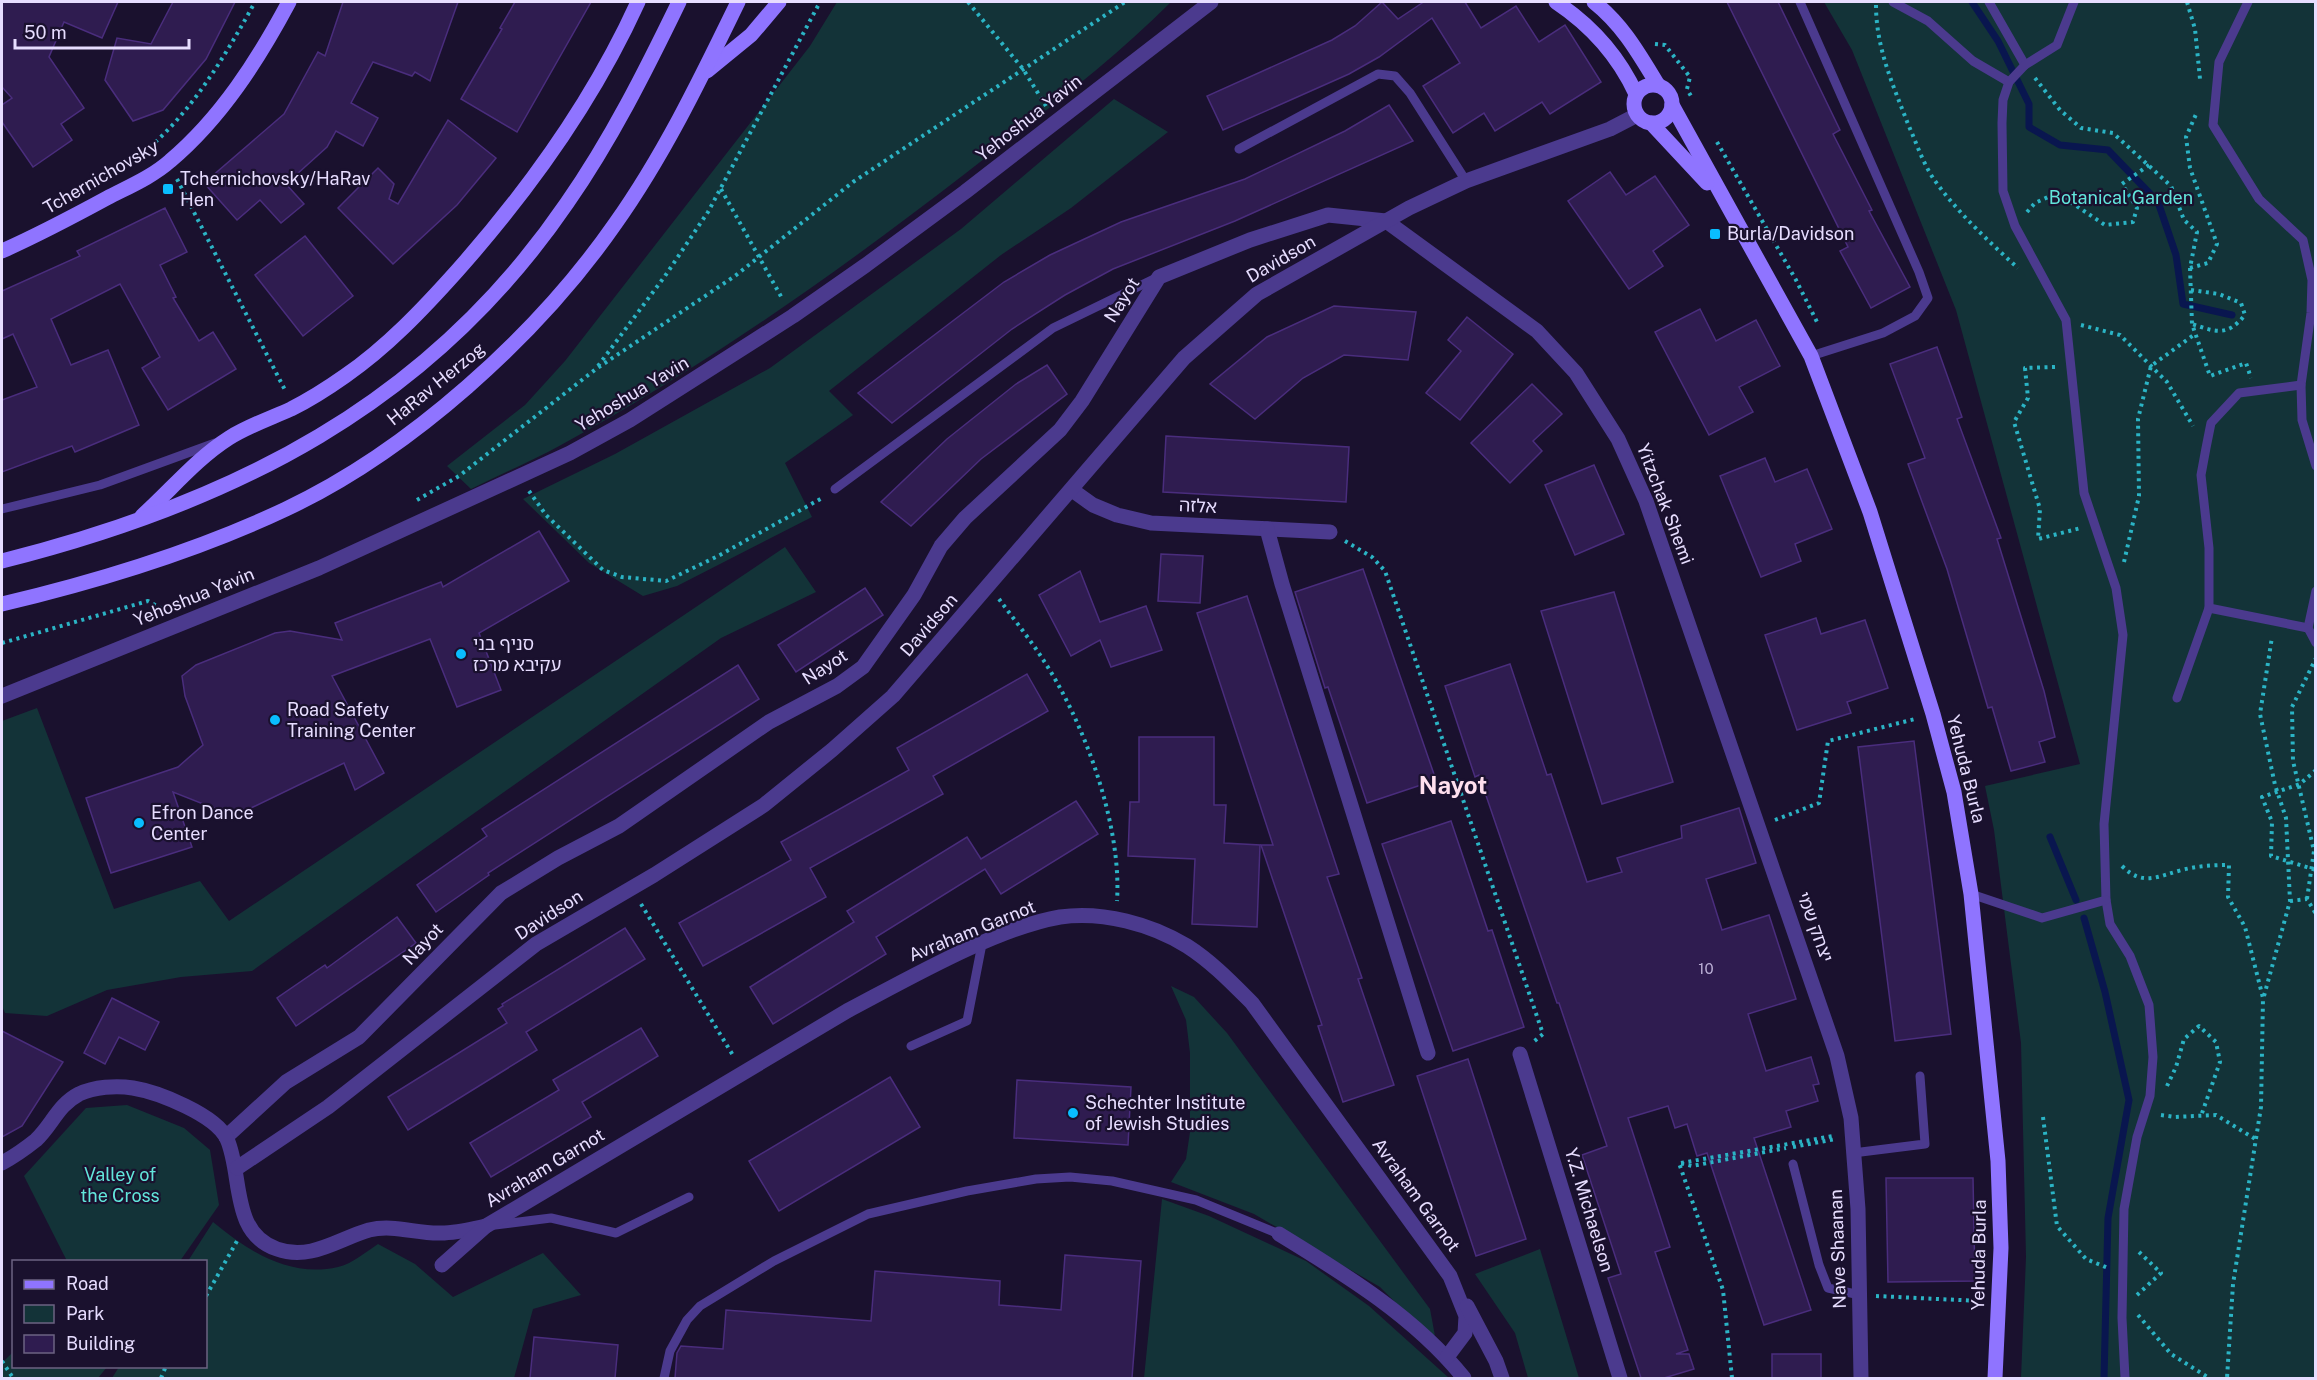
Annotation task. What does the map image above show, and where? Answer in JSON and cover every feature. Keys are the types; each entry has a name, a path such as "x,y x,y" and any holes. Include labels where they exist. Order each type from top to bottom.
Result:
{"main road":[{"name":"Tchernichovsky","path":"2,251 62,223 169,163 198,135 235,91 256,61 289,2"},
{"path":"135,522 204,456 231,436 294,407 346,376 397,334 486,238 571,124 601,77 638,2"},
{"name":"HaRav Herzog","path":"2,561 135,522 216,490 311,444 386,394 437,350 498,290 567,203 644,73 679,2"},
{"name":"HaRav Herzog","path":"2,604 141,566 222,537 288,508 357,468 449,402 490,367 581,270 616,224 702,75 738,2"},
{"path":"702,75 751,35 779,2"},
{"path":"1556,2 1597,35 1616,57 1636,94"},
{"path":"1594,2 1616,20 1633,42 1658,85 1670,95 1672,105 1665,119 1644,119 1633,105 1636,94 1643,87 1658,85"},
{"name":"Yehuda Burla","path":"1672,105 1811,356 1870,512 1933,714 1954,792 1971,894 1998,1161 2001,1248 1995,1378"},
{"name":"Yehuda Burla","path":"1644,119 1729,207"}],"street":[{"name":"Yehoshua Yavin","path":"2,696 319,568 520,477 570,453 640,414 793,316 965,192 1211,2"},
{"name":"Davidson","path":"237,1168 328,1107 536,944 764,805 832,750 893,696 1184,358 1257,294 1386,221 1466,181 1644,119"},
{"name":"Nayot","path":"226,1137 286,1082 359,1037 501,893 558,858 619,826 769,722 837,686 863,666 914,595 941,546 965,518 1060,430 1077,408 1159,277 1250,240 1328,215 1386,221"},
{"name":"Yitzchak Shemi","path":"1386,221 1537,331 1576,373 1618,439 1646,501 1732,753"},
{"name":"אלזה","path":"1072,490 1093,505 1117,515 1151,523 1330,532"},
{"path":"1267,529 1428,1053"},
{"name":"יצחק שמי","path":"1732,753 1834,1045 1851,1126"},
{"name":"Avraham Garnot","path":"442,1265 486,1226 847,1011 982,944 1025,927 1060,918 1096,916 1116,919 1159,932 1187,946 1218,969 1252,1003 1450,1276 1466,1316 1464,1333 1447,1357"},
{"name":"Y.Z. Michaelson","path":"1520,1054 1620,1378"},
{"path":"3,1162 37,1139 59,1108 80,1094 104,1087 132,1088 167,1098 212,1121 226,1137 237,1168 239,1202 247,1222 260,1239 277,1249 313,1252 368,1230 391,1227 441,1233 486,1226"},
{"name":"Nave Shaanan","path":"1851,1126 1858,1209 1861,1378"},
{"path":"1280,1234 1341,1272 1385,1304 1447,1357 1464,1378"},
{"path":"1450,1276 1496,1361 1502,1378"}],"lane":[{"path":"1800,2 1928,298 1915,316 1883,333 1811,356"},
{"path":"1893,2 1928,21 1972,60 2009,82"},
{"path":"1989,2 2025,65"},
{"path":"2074,2 2057,45 2025,65 2009,82 2003,100 2003,190 2015,226 2066,320 2084,493 2116,588 2123,635 2104,849 2106,900 2110,924 2130,956 2149,1005 2153,1057 2151,1085 2137,1137 2124,1209 2122,1274 2125,1300 2125,1378"},
{"path":"2248,2 2218,62 2213,125 2259,198 2303,240 2312,280 2311,313 2301,385 2302,420 2316,466"},
{"path":"1239,149 1378,74 1395,76 1410,93 1466,181"},
{"path":"835,489 1053,328 1159,277"},
{"path":"2176,698 2209,608 2208,548 2201,475 2211,423 2239,393 2301,385"},
{"path":"2,509 100,485 231,436"},
{"path":"2316,591 2308,628 2316,643"},
{"path":"2209,608 2308,628"},
{"path":"1971,894 2042,918 2106,900"},
{"path":"911,1046 967,1021 982,944"},
{"path":"1853,1153 1924,1144 1920,1076"},
{"path":"1793,1164 1819,1265 1828,1288 1860,1295"},
{"path":"664,1378 670,1351 687,1320 700,1306 774,1261 868,1214 934,1198 1036,1179 1070,1177 1112,1181 1196,1200 1280,1234"},
{"path":"486,1226 551,1218 616,1233 689,1197"}],"path":[{"path":"126,165 180,117 236,37 255,2"},
{"path":"596,369 665,276 720,189 820,2"},
{"path":"968,2 1023,69 1056,122"},
{"path":"413,502 459,476 596,369 735,276 854,182 1125,2"},
{"path":"1875,2 1876,29 1886,69 1922,157 1934,178 1966,216 1995,247 2027,275"},
{"path":"2187,2 2195,29 2200,85"},
{"path":"2025,65 2060,111 2081,128 2113,133 2171,186 2184,220 2197,232 2190,268 2192,323 2210,376 2246,363 2254,391"},
{"path":"2190,268 2208,263 2217,244 2190,168 2186,137 2201,104 2213,125"},
{"path":"169,163 294,407"},
{"path":"2015,226 2035,203 2058,193 2105,225 2133,222 2137,208 2122,184 2149,165"},
{"path":"720,189 793,316"},
{"path":"2191,291 2219,294 2241,303 2245,315 2235,327 2216,332 2192,323"},
{"path":"2066,320 2120,335 2167,382 2206,448"},
{"path":"2116,588 2139,496 2138,419 2151,366 2195,333"},
{"path":"2071,367 2025,368 2028,398 2014,422 2040,509 2038,539 2093,525"},
{"path":"520,477 546,515 603,570 641,580 666,581 815,503 835,489"},
{"path":"1330,532 1372,557 1385,571 1543,1034 1520,1054"},
{"path":"989,586 1043,659 1073,712 1104,797 1115,841 1119,875 1116,919"},
{"path":"2,643 148,601 167,612"},
{"path":"2227,1378 2233,1284 2261,1107 2263,998 2290,901 2286,818 2275,785 2260,714 2274,621"},
{"path":"2316,658 2292,706 2293,761 2314,850 2307,899 2316,914"},
{"path":"1758,827 1819,803 1828,741 1933,714"},
{"path":"2316,770 2300,784 2262,797 2272,822 2271,856 2316,870"},
{"path":"2104,849 2130,874 2155,880 2182,870 2229,865 2228,897 2245,927 2263,998"},
{"path":"631,888 743,1073"},
{"path":"2290,901 2307,899"},
{"path":"2151,1085 2168,1086 2184,1039 2199,1026 2216,1042 2220,1062 2201,1116"},
{"path":"2145,1112 2175,1118 2216,1115 2257,1140"},
{"path":"2043,1117 2057,1226 2086,1259 2122,1274"},
{"path":"1732,1378 1723,1290 1679,1163 1692,1166 1846,1137 1851,1126"},
{"path":"207,1294 247,1222"},
{"path":"2123,1236 2161,1273 2125,1300 2171,1354 2209,1378"},
{"path":"1860,1295 1999,1302"},
{"path":"2,1360 13,1378"}],"green space":[{"path":"837,2 1171,2 1122,48 1045,111 918,210 769,317 667,384 614,415 550,451 471,489 447,466 525,405 565,361 810,46"},
{"name":"Botanical Garden","path":"1824,2 2315,2 2315,1378 2021,1378 2026,1257 2021,1043 1994,830 1985,786 2080,764 1956,310 1852,50"},
{"path":"1114,99 1168,132 1071,208 1001,255 829,391 853,415 785,463 812,517 677,586 643,596 589,563 523,499 615,454 770,368 961,229"},
{"path":"785,547 816,592 721,638 252,971 181,977 107,990 47,1016 5,1013 2,1006 2,721 37,708 114,909 200,881 229,921"},
{"path":"1171,986 1194,997 1227,1033 1430,1309 1435,1336 1413,1320 1380,1287 1254,1214 1171,1182 1186,1159 1190,1132 1190,1053 1186,1020"},
{"name":"Valley of the Cross","path":"127,1105 184,1128 210,1150 219,1205 181,1260 66,1260 24,1176 86,1108"},
{"path":"1162,1199 1209,1216 1306,1261 1369,1306 1449,1378 1144,1378"},
{"path":"213,1222 241,1243 271,1260 303,1269 338,1267 354,1260 378,1244 415,1264 453,1297 543,1253 581,1295 533,1309 514,1378 112,1378 118,1368 207,1368 207,1260 189,1260"},
{"path":"1540,1249 1579,1378 1528,1378 1515,1333 1475,1274"},
{"path":"12,1353 12,1368 106,1368 98,1378 2,1378 2,1363"}],"building":[{"path":"2,2 118,2 102,38 64,22 49,57 84,108 61,124 72,140 33,167 2,122 2,105 12,98 2,87"},
{"path":"173,2 235,2 206,59 163,110 133,121 105,80 117,38 151,44"},
{"path":"343,2 458,2 430,81 415,72 412,76 373,62 351,103 378,118 363,146 336,131 327,147 286,184 304,204 281,223 260,200 237,220 204,183 284,114 318,52 325,56"},
{"path":"515,2 591,2 517,132 461,99"},
{"path":"1382,2 1398,19 1421,2 1465,2 1481,28 1516,6 1539,42 1565,25 1601,82 1550,114 1542,102 1495,131 1484,113 1453,133 1423,86 1460,63 1432,18 1379,57 1349,74 1223,130 1207,96 1332,40 1355,26"},
{"path":"1727,2 1778,2 1840,130 1833,134 1872,210 1869,211 1910,287 1871,308 1840,251 1848,247"},
{"path":"1389,105 1413,141 1235,221 1113,269 1065,295 1012,329 892,423 858,393 1004,282 1050,255 1121,222 1245,179 1345,131"},
{"path":"448,120 496,158 457,205 393,264 338,208 378,168 394,184 389,199 398,204"},
{"path":"1610,172 1626,195 1655,176 1689,225 1653,251 1663,266 1629,289 1568,201"},
{"path":"165,208 187,252 160,265 176,297 173,298 199,341 213,332 236,369 168,410 142,368 160,357 120,284 51,319 71,365 108,350 139,425 75,452 72,446 2,472 2,400 37,387 13,334 2,339 2,291 80,256 77,251"},
{"path":"305,236 353,296 303,336 255,275"},
{"path":"1334,306 1416,312 1408,360 1344,355 1303,378 1255,419 1210,384 1267,337"},
{"path":"1700,309 1716,341 1756,320 1780,366 1739,387 1753,412 1709,435 1655,332"},
{"path":"1467,317 1513,354 1460,420 1426,393 1461,351 1448,340"},
{"path":"1937,347 1962,417 1957,419 2001,538 1997,539 2044,691 2055,737 2039,742 2045,762 2011,771 1992,707 1988,708 1947,569 1908,464 1925,458 1890,364"},
{"path":"1047,365 1067,394 981,459 911,526 881,502 947,439 1016,384"},
{"path":"1532,384 1562,414 1533,441 1542,451 1510,483 1471,443"},
{"path":"1166,436 1349,447 1346,502 1163,492"},
{"path":"1765,458 1775,482 1807,469 1832,529 1795,544 1801,561 1761,577 1720,476"},
{"path":"1594,465 1624,534 1575,555 1545,485"},
{"path":"539,531 569,581 479,633 501,690 457,707 430,639 332,676 384,773 355,790 344,763 251,808 226,813 173,792 192,847 111,873 86,798 178,767 203,745 185,696 182,676 196,665 275,633 290,631 342,640 335,623 441,582 443,587"},
{"path":"1161,554 1203,556 1200,603 1158,601"},
{"path":"1363,569 1436,780 1367,803 1328,687 1325,688 1295,592"},
{"path":"1080,571 1100,622 1146,606 1162,650 1111,667 1100,640 1071,656 1039,595"},
{"path":"865,588 883,615 796,672 778,645"},
{"path":"1614,592 1673,782 1602,804 1541,611"},
{"path":"1247,596 1339,874 1327,877 1362,978 1358,979 1394,1085 1343,1102 1318,1026 1322,1025 1261,845 1273,845 1197,613"},
{"path":"1816,618 1821,634 1865,620 1888,688 1847,702 1851,713 1797,730 1765,635"},
{"path":"1510,664 1547,775 1551,774 1587,882 1622,872 1617,858 1682,838 1681,826 1739,808 1756,863 1706,879 1722,930 1769,915 1796,999 1748,1014 1766,1071 1811,1057 1819,1084 1813,1085 1818,1101 1786,1111 1791,1127 1754,1138 1811,1310 1764,1325 1707,1153 1697,1156 1687,1124 1675,1128 1668,1106 1628,1118 1670,1247 1655,1252 1688,1350 1676,1354 1689,1354 1694,1369 1664,1378 1641,1378 1608,1278 1621,1274 1582,1155 1607,1146 1479,775 1475,777 1445,686"},
{"path":"738,665 759,699 488,873 489,875 436,912 417,885 487,836 482,829"},
{"path":"1027,674 1048,711 933,776 943,794 810,868 826,897 703,966 679,923 791,860 781,842 909,770 897,748"},
{"path":"1139,737 1214,737 1214,805 1226,805 1224,843 1260,845 1257,927 1192,924 1195,859 1128,856 1130,802 1139,802"},
{"path":"1914,741 1951,1034 1895,1041 1858,747"},
{"path":"1076,801 1098,834 1001,894 985,869 876,937 886,954 773,1024 750,987 854,922 847,911 967,837 981,859"},
{"path":"1451,821 1488,931 1492,930 1524,1027 1453,1051 1382,844"},
{"path":"397,917 416,943 296,1026 277,998 325,965 327,968"},
{"path":"625,928 645,959 526,1032 537,1050 408,1130 388,1097 507,1023 498,1009 503,1006 502,1004"},
{"path":"112,998 159,1022 145,1050 119,1037 105,1064 84,1053"},
{"path":"641,1028 658,1056 582,1102 591,1117 491,1177 470,1143 559,1090 553,1080"},
{"path":"2,1031 63,1062 22,1126 2,1137"},
{"path":"1468,1059 1526,1239 1476,1256 1417,1076"},
{"path":"890,1077 920,1127 779,1211 749,1161"},
{"name":"Schechter Institute of Jewish Studies","path":"1017,1080 1131,1087 1128,1145 1014,1138"},
{"path":"1886,1178 1973,1178 1975,1281 1888,1282"},
{"path":"1065,1255 1141,1261 1132,1378 675,1378 677,1353 681,1346 723,1349 726,1310 871,1321 875,1271 1000,1281 999,1305 1061,1310"},
{"path":"534,1337 618,1345 615,1378 530,1378"},
{"path":"1772,1354 1821,1354 1821,1378 1772,1378"}],"waterway":[{"path":"1972,2 1998,41 2029,104 2029,127 2060,145 2108,150 2158,202 2176,255 2183,304 2232,315"},
{"path":"2050,837 2076,900"},
{"path":"2084,918 2105,992 2129,1100 2108,1218 2104,1378"}],"place":[{"name":"Tchernichovsky/HaRav Hen","path":"168,189"},
{"name":"Burla/Davidson","path":"1715,234"},
{"name":"סניף בני עקיבא מרכז","path":"461,654"},
{"name":"Road Safety Training Center","path":"275,720"},
{"name":"Efron Dance Center","path":"139,823"},
{"name":"Schechter Institute of Jewish Studies","path":"1073,1113"}],"district":[{"name":"Nayot","path":"1453,786"}]}
